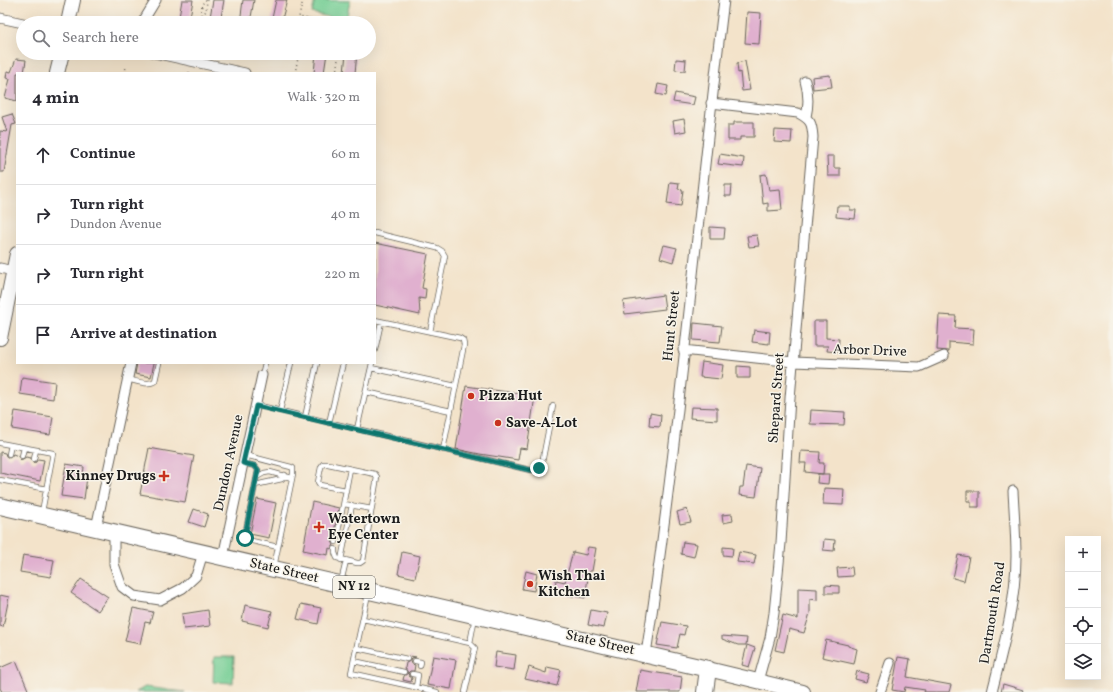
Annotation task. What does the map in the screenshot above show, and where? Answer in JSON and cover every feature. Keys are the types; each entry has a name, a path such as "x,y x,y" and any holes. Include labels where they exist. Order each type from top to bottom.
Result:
{"highway":[{"name":"State Street","path":"0,506 646,654 706,681"}],"main road":[{"path":"70,16 73,0"},
{"path":"57,72 60,60"},
{"path":"0,338 10,270 16,256"},
{"name":"State Street","path":"706,681 758,681 803,692"}],"street":[{"path":"146,16 156,0"},
{"name":"Hunt Street","path":"646,654 684,350 711,103 724,0"},
{"path":"0,18 16,21"},
{"path":"186,60 240,72"},
{"path":"711,103 798,113 806,117 809,102 808,90 805,81"},
{"name":"Shepard Street","path":"758,681 770,638 774,613 780,543 813,137 812,126 806,117"},
{"name":"Arbor Drive","path":"684,350 794,362 919,367 944,356"},
{"path":"96,528 131,364"},
{"name":"Dundon Avenue","path":"223,557 262,375"},
{"name":"Dartmouth Road","path":"992,692 1006,636 1014,588 1016,556 1013,491"},
{"path":"114,533 114,564 122,587 134,596 160,600 183,588 196,576 203,553"},
{"path":"880,692 890,663"}],"lane":[{"path":"376,234 437,248 442,251 445,256 430,332"},
{"path":"376,320 460,338 462,340 464,344 443,450"},
{"path":"376,346 382,322"},
{"path":"127,379 149,383 154,382 159,364"},
{"path":"262,375 265,364"},
{"path":"280,411 291,364"},
{"path":"304,417 317,364"},
{"path":"329,423 343,364"},
{"path":"357,429 372,365 456,386"},
{"path":"366,392 451,411"},
{"path":"256,406 530,470 539,468 542,463 553,406"},
{"path":"0,443 53,453 42,515"},
{"path":"9,454 11,445"},
{"path":"22,456 24,448"},
{"path":"34,459 36,450"},
{"path":"244,459 255,466 258,470 245,538 278,547"},
{"path":"244,459 291,467 293,470 274,568"},
{"path":"335,549 335,556 344,560 357,563 363,561 377,477 375,474 323,464 318,479 320,485 346,490"},
{"path":"336,542 350,469"},
{"path":"257,477 264,473 270,472 292,478"},
{"path":"4,474 2,480 47,490"},
{"path":"255,485 282,479 285,476"},
{"path":"16,483 18,477"},
{"path":"29,486 30,479"},
{"path":"344,504 372,509"},
{"path":"341,584 352,505"},
{"path":"369,590 351,673 437,692"},
{"path":"470,643 475,614"},
{"path":"363,619 470,643 475,648 465,692"},
{"path":"357,648 406,659"},
{"path":"354,661 404,672"},
{"path":"416,661 421,662 420,666"},
{"path":"412,674 419,673 416,687"}],"path":[{"path":"202,15 202,4 206,0"},
{"path":"202,15 206,11 206,0"},
{"path":"299,16 303,0"},
{"path":"295,72 298,60"},
{"path":"336,72 338,60"},
{"path":"125,72 126,66"}],"green space":[{"path":"315,0 350,1 347,16 325,16 312,13"},
{"path":"214,657 234,657 233,683 213,682"},
{"path":"145,687 185,692 136,692"}],"building":[{"path":"182,0 193,0 190,16 179,16"},
{"path":"213,0 224,0 221,16 210,16"},
{"path":"243,0 254,0 251,16 241,16"},
{"path":"276,0 287,0 283,16 273,16"},
{"path":"747,12 761,13 759,44 745,43"},
{"path":"16,59 26,60 24,72 16,72 16,101 5,98 10,79 6,78 7,71 11,72"},
{"path":"676,59 686,60 685,71 675,70"},
{"path":"315,60 326,60 324,72 314,72"},
{"path":"345,60 356,60 355,72 344,72"},
{"path":"745,61 750,90 742,91 740,72 738,73 737,63"},
{"path":"830,75 832,87 813,89 812,77"},
{"path":"658,84 668,86 666,96 656,94"},
{"path":"675,93 695,97 693,105 673,102"},
{"path":"12,114 16,124 12,125 4,172 0,172 0,131 7,132 2,117"},
{"path":"684,119 686,131 675,133 673,121"},
{"path":"734,122 754,122 754,137 740,137 740,140 728,140 728,125 734,125"},
{"path":"775,130 792,131 791,143 774,142"},
{"path":"720,154 744,158 743,167 718,164"},
{"path":"827,156 834,156 834,168 840,168 840,176 828,176"},
{"path":"766,174 769,190 780,189 782,210 768,211 768,203 763,204 760,175"},
{"path":"670,182 679,183 678,189 683,190 681,206 667,204"},
{"path":"725,185 732,185 731,196 725,196"},
{"path":"837,206 850,206 850,210 856,210 855,219 836,217"},
{"path":"710,227 725,228 724,239 710,239"},
{"path":"757,235 759,246 749,247 747,236"},
{"path":"376,243 428,254 422,288 426,289 425,299 419,298 420,315 376,305"},
{"path":"664,245 677,248 673,262 660,258"},
{"path":"663,295 665,309 625,314 623,301"},
{"path":"939,315 956,316 955,328 974,329 973,344 949,342 949,351 937,350"},
{"path":"814,321 826,321 826,338 839,339 838,352 827,351 828,346 814,346"},
{"path":"694,323 722,326 720,342 693,340"},
{"path":"754,330 770,332 769,344 752,342"},
{"path":"702,362 723,365 721,379 700,377"},
{"path":"137,364 154,364 151,377 135,374"},
{"path":"737,366 750,367 750,378 737,378"},
{"path":"22,377 55,382 53,399 20,394"},
{"path":"466,386 535,396 527,449 520,448 518,460 456,449"},
{"path":"691,407 717,408 717,420 690,418"},
{"path":"811,410 845,412 844,425 810,424"},
{"path":"15,411 53,417 50,435 12,429"},
{"path":"650,413 661,415 660,427 649,426"},
{"path":"149,448 194,456 185,502 140,494"},
{"path":"801,451 820,452 819,463 824,463 823,474 805,472 806,463 800,463"},
{"path":"0,452 5,453 9,458 13,454 18,456 21,460 26,457 30,458 34,463 38,459 44,460 40,481 0,473"},
{"path":"66,464 84,467 83,476 87,477 84,499 61,496"},
{"path":"746,466 760,468 756,497 739,495 740,487 743,487"},
{"path":"818,474 829,474 828,484 817,483"},
{"path":"824,488 844,489 843,505 823,504"},
{"path":"967,491 979,491 979,507 971,507 971,501 967,501"},
{"path":"257,499 276,503 269,538 250,534"},
{"path":"312,502 339,508 332,541 334,545 331,549 329,548 328,555 303,550"},
{"path":"194,509 208,514 204,527 189,522"},
{"path":"687,509 691,522 680,524 677,512"},
{"path":"732,514 733,521 723,523 722,515"},
{"path":"824,539 835,540 834,551 823,550"},
{"path":"683,542 697,544 694,557 681,554"},
{"path":"588,547 596,548 592,571 589,571 585,598 554,593 556,580 565,582 573,552 586,555"},
{"path":"723,547 733,548 732,556 723,555"},
{"path":"402,552 420,556 415,578 398,574"},
{"path":"739,552 756,555 754,564 737,562"},
{"path":"23,555 54,560 51,577 20,572"},
{"path":"958,555 969,557 964,581 953,578"},
{"path":"852,567 853,576 838,577 837,568"},
{"path":"526,571 537,574 534,591 522,589"},
{"path":"81,579 108,597 98,611 71,593"},
{"path":"825,585 839,586 839,593 825,593"},
{"path":"798,588 817,589 817,600 810,599 810,613 804,633 789,629 784,652 775,650 783,615 798,619"},
{"path":"0,595 9,597 3,627 0,626"},
{"path":"301,604 321,608 318,624 297,619"},
{"path":"245,605 272,611 268,627 242,621"},
{"path":"133,608 153,612 150,623 145,622 140,644 125,641"},
{"path":"208,610 210,626 184,629 182,614"},
{"path":"591,610 607,613 604,628 588,625"},
{"path":"662,622 686,626 684,635 680,634 677,648 657,645"},
{"path":"722,636 747,638 746,645 738,645 722,639"},
{"path":"826,640 848,645 857,649 854,664 822,657"},
{"path":"747,645 755,648 749,667 742,665"},
{"path":"496,652 516,655 514,670 494,667"},
{"path":"410,656 416,657 412,658 411,661 412,664 415,665 414,671 410,671 408,673 405,668 406,663 411,660"},
{"path":"433,656 456,660 451,689 427,685"},
{"path":"898,657 910,659 907,677 951,685 949,692 924,692 925,690 905,687 904,692 892,690"},
{"path":"16,661 29,692 2,692 0,688 0,668"},
{"path":"529,667 546,673 547,667 561,670 557,686 525,679"},
{"path":"640,670 682,677 680,692 636,692"},
{"path":"857,671 869,674 866,682 855,679"},
{"path":"408,673 412,678 411,682 403,680 404,676"},
{"path":"1003,684 1023,690 1022,692 1001,692"}],"place":[{"name":"Pizza Hut","path":"471,396"},
{"name":"Save-A-Lot","path":"498,423"},
{"name":"Kinney Drugs","path":"164,476"},
{"name":"Watertown Eye Center","path":"319,527"},
{"name":"Wish Thai Kitchen","path":"530,584"}],"route":[{"path":"245,538 258,470 253,465 243,463 256,406 530,470 539,468"}]}
